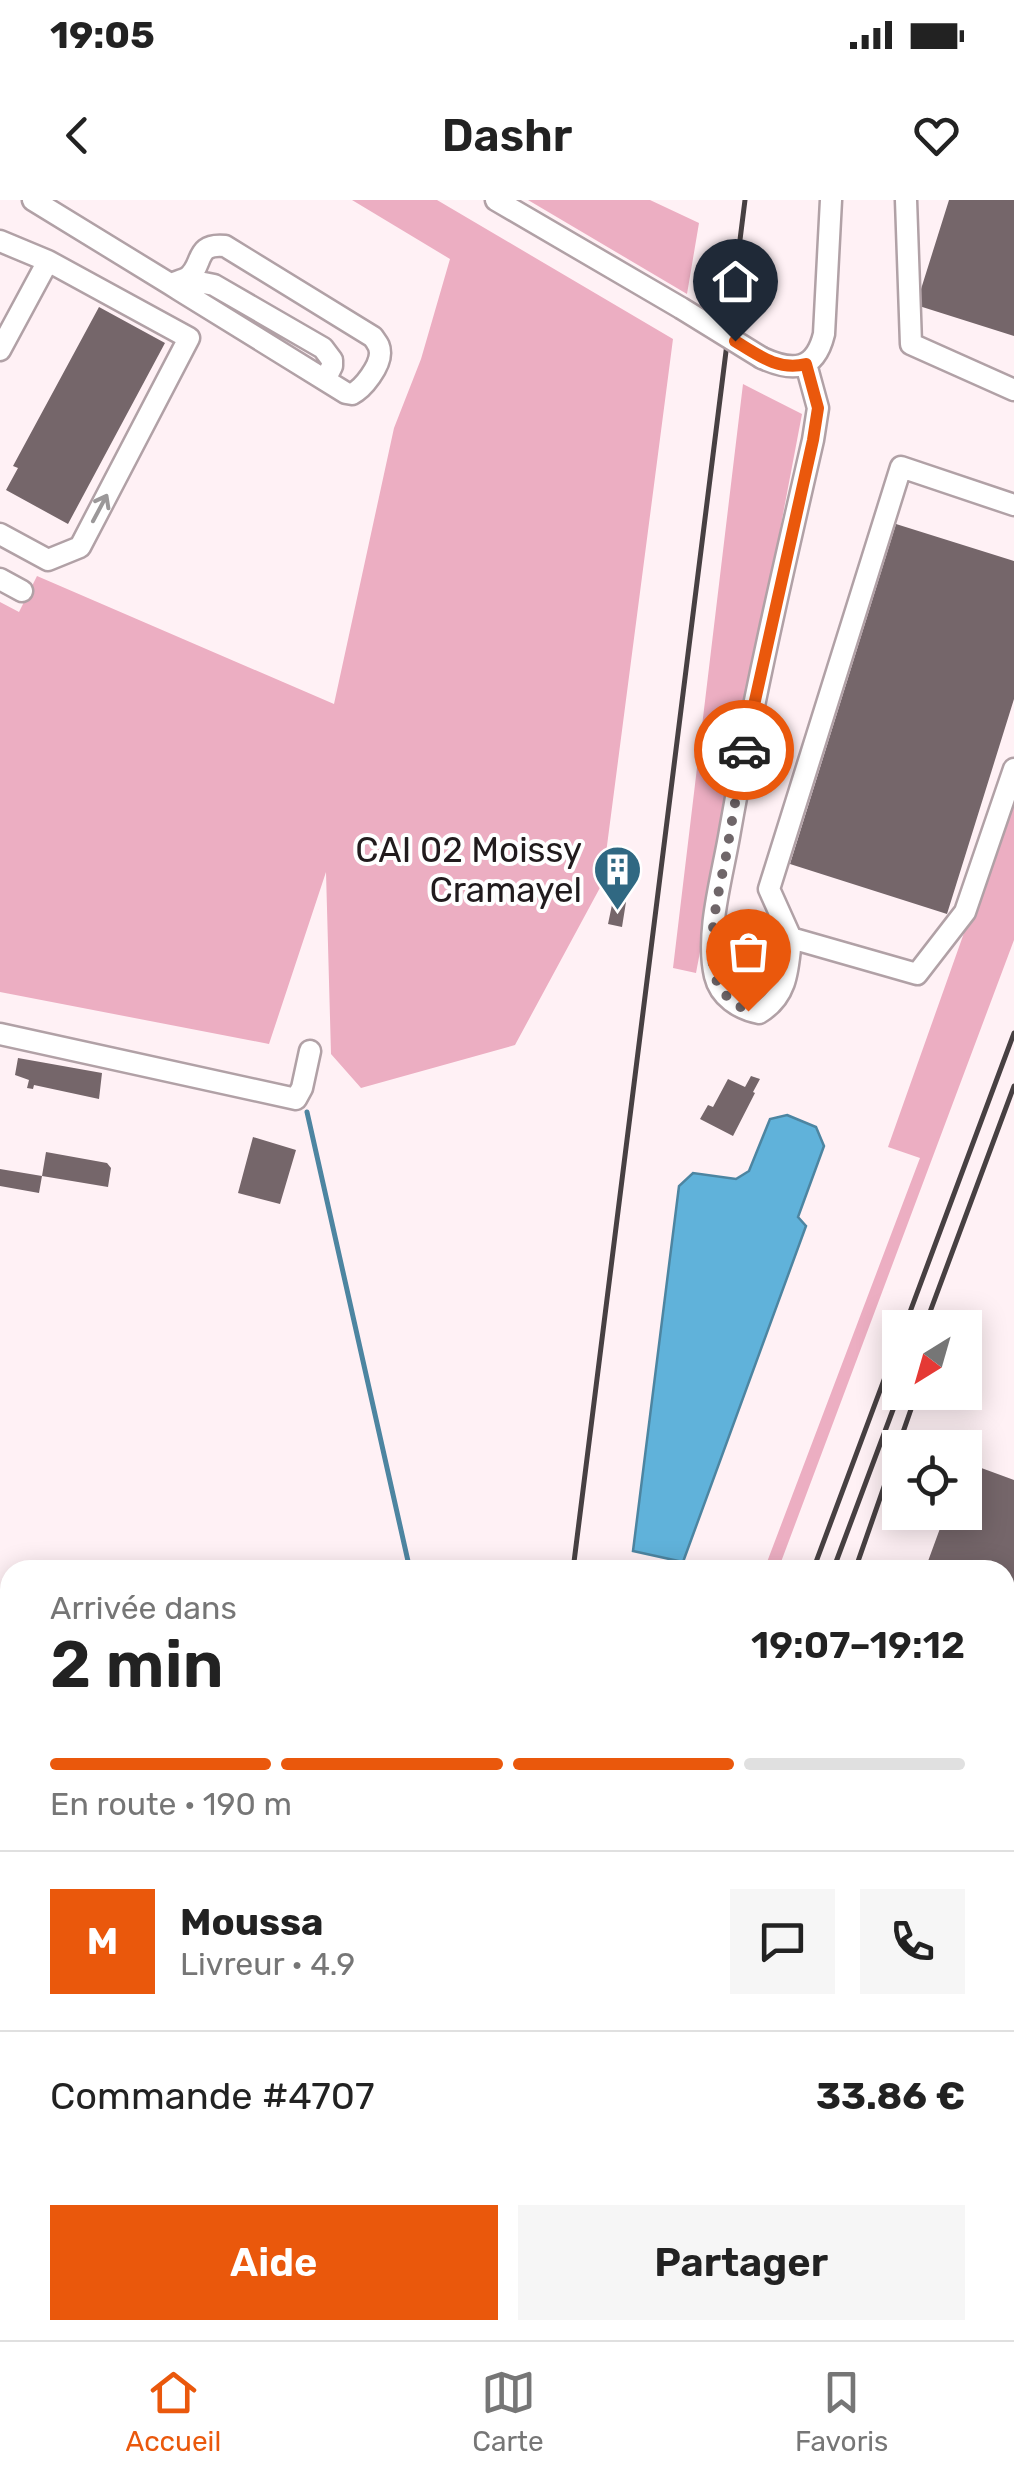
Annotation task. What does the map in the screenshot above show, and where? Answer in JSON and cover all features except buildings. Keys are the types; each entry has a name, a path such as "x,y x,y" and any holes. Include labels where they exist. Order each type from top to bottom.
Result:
{"street":[{"path":"34,200 175,288 325,380 352,394 362,389 380,358 377,341 225,246 207,248 175,288"},
{"path":"496,200 762,358 783,366 806,364 816,355 824,334 830,200"},
{"path":"906,200 911,344 1014,390"},
{"path":"0,241 48,262 190,338 80,546 48,560 0,534"},
{"path":"0,350 48,262"},
{"path":"806,364 818,408 813,440 744,750 714,928 715,978 737,1006 759,1013 776,1000 786,984 791,938 770,889 900,467 1014,505"},
{"path":"0,580 22,591"},
{"path":"791,938 917,974 965,912 1014,770"},
{"path":"0,1034 296,1099 310,1051"}],"shaded area":[{"path":"352,200 437,200 673,339 602,884 515,1045 361,1088 331,1054 326,872 269,1044 0,992 0,602 19,612 37,576 334,704 394,428 421,359 450,259"},
{"path":"528,200 650,200 699,223 687,294"},
{"path":"743,384 802,414 696,973 673,968"},
{"path":"1014,792 1014,940 782,1560 768,1560 920,1158 888,1147"}],"water":[{"path":"787,1115 816,1127 824,1146 798,1217 806,1226 684,1560 633,1551 679,1186 693,1173 736,1179 749,1171 770,1119"}],"waterway":[{"path":"307,1112 408,1560"}],"railway":[{"path":"574,1560 745,200"},
{"path":"911,1310 1014,1033"},
{"path":"931,1310 1014,1086"},
{"path":"817,1560 882,1385"},
{"path":"837,1560 893,1410"},
{"path":"858,1560 911,1410"}],"way so far":[{"path":"744,750 713,951 715,978 721,989 737,1006 748,1011"}],"place":[{"name":"CAI 02 Moissy Cramayel","path":"617,912"}],"route":[{"path":"735,341 775,364 806,364 818,408 744,750"}]}
